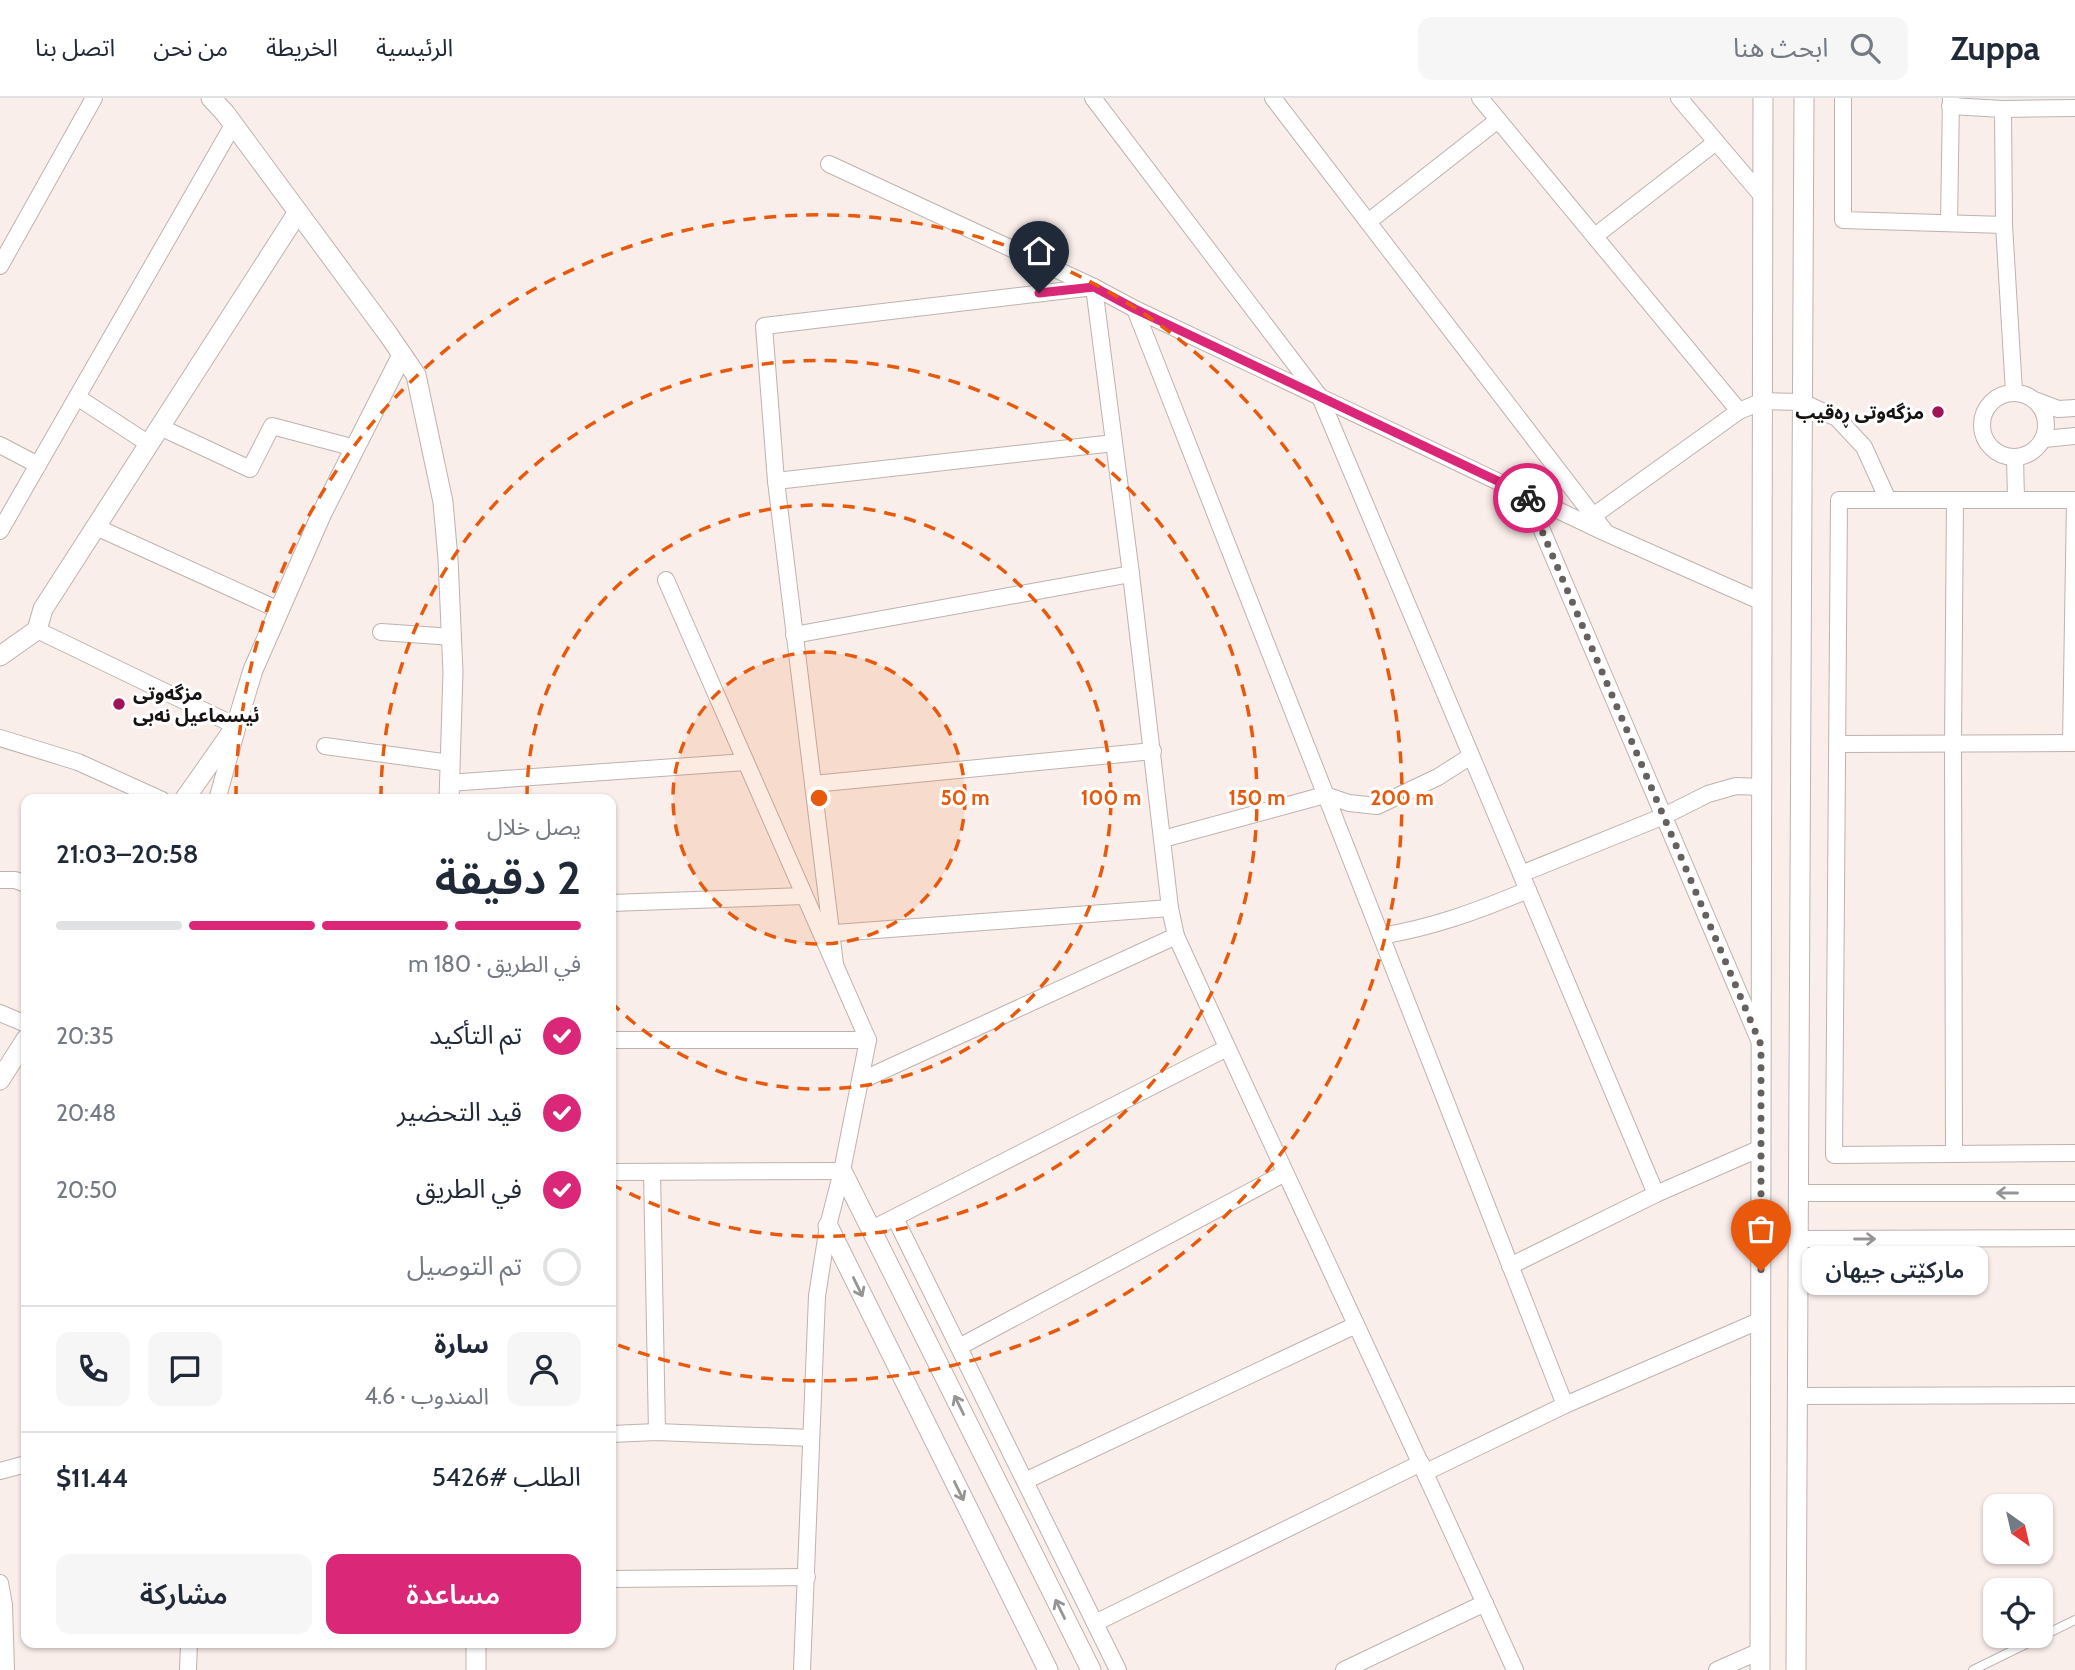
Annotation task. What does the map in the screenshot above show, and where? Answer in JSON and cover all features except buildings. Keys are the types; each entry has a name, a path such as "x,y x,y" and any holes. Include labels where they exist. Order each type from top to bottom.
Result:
{"street":[{"path":"0,266 5,247 94,98"},
{"path":"212,98 416,375 443,502 448,559 453,637 449,782"},
{"path":"1093,98 1320,397 1656,1194"},
{"path":"1273,98 1606,533"},
{"path":"1480,98 1739,411"},
{"path":"1679,98 1763,197"},
{"path":"1717,1670 1760,1660 1763,98"},
{"path":"1796,1670 1804,98"},
{"path":"1843,98 1843,220 2004,225"},
{"path":"1949,223 1950,102 2003,109 2075,108"},
{"path":"2003,109 2004,225 2014,392"},
{"path":"1368,222 1498,120"},
{"path":"0,531 233,125"},
{"path":"1595,236 1716,142"},
{"path":"829,164 1094,287 1606,533 1762,603"},
{"path":"0,656 37,630 43,609 298,212"},
{"path":"1094,287 1153,751 1170,908 1176,936 1515,1670"},
{"path":"802,1670 817,1296 828,1226 842,1171 868,1040 835,964 826,934 813,784 776,481 764,326 1094,287"},
{"path":"1135,309 1565,1405"},
{"path":"219,794 253,670 322,513 402,355"},
{"path":"2037,401 2047,424 2044,439 2038,447 2015,457 2002,455 1992,448 1984,438 1984,413 1991,402 2001,395 2014,392 2026,394 2058,409 2075,408"},
{"path":"76,397 155,435 250,469 272,426 355,448"},
{"path":"1593,516 1739,411 1763,401 1802,402 1837,418 1864,447 1888,500"},
{"path":"2044,439 2075,436"},
{"path":"776,481 1114,443"},
{"path":"0,445 38,465"},
{"path":"2015,457 2016,500"},
{"path":"1527,495 1761,1045"},
{"path":"1838,744 2073,743 2075,500 1839,500 1834,1155 2075,1153"},
{"path":"1954,1154 1955,500"},
{"path":"96,527 279,610"},
{"path":"794,635 1131,574"},
{"path":"666,580 804,896 826,934"},
{"path":"37,630 239,718"},
{"path":"381,632 453,637"},
{"path":"188,794 239,718"},
{"path":"0,738 78,762 149,794"},
{"path":"325,746 449,782 746,762"},
{"path":"813,784 1153,751"},
{"path":"1163,839 1325,795 1349,803 1377,806 1438,777 1471,755"},
{"path":"1521,874 1664,816 1708,794 1736,786 1762,787"},
{"path":"0,880 21,882"},
{"path":"1381,936 1433,926 1528,891"},
{"path":"616,902 804,896"},
{"path":"826,934 1170,908"},
{"path":"860,1081 1176,936"},
{"path":"0,1013 21,1022"},
{"path":"616,1040 868,1040"},
{"path":"0,1080 21,1047"},
{"path":"872,1229 1227,1048"},
{"path":"1510,1266 1656,1194 1761,1148"},
{"path":"616,1172 842,1171"},
{"path":"842,1171 1090,1670"},
{"path":"652,1172 657,1432"},
{"path":"959,1347 1284,1173"},
{"path":"1797,1193 2075,1194"},
{"path":"895,1217 1118,1670"},
{"path":"828,1226 1048,1670"},
{"path":"1797,1239 2075,1238"},
{"path":"1095,1623 1424,1468 1761,1320"},
{"path":"1025,1481 1356,1325"},
{"path":"1796,1396 2075,1395"},
{"path":"616,1434 657,1432 811,1438"},
{"path":"0,1471 21,1465"},
{"path":"616,1579 807,1577"},
{"path":"0,1583 6,1670"},
{"path":"1344,1670 1369,1665 1485,1603"},
{"path":"188,1670 189,1648"},
{"path":"476,1648 476,1670"}],"lane":[{"path":"1973,1670 2075,1620"}],"way so far":[{"path":"1528,498 1761,1045 1761,1271"}],"place":[{"name":"مزگەوتی ڕەقیب","path":"1938,412"},
{"name":"مزگەوتی ئیسماعیل نەبی","path":"119,704"},
{"name":"مارکێتی جیهان","path":"1761,1271"}],"route":[{"path":"1039,293 1094,287 1527,495 1528,498"}]}
